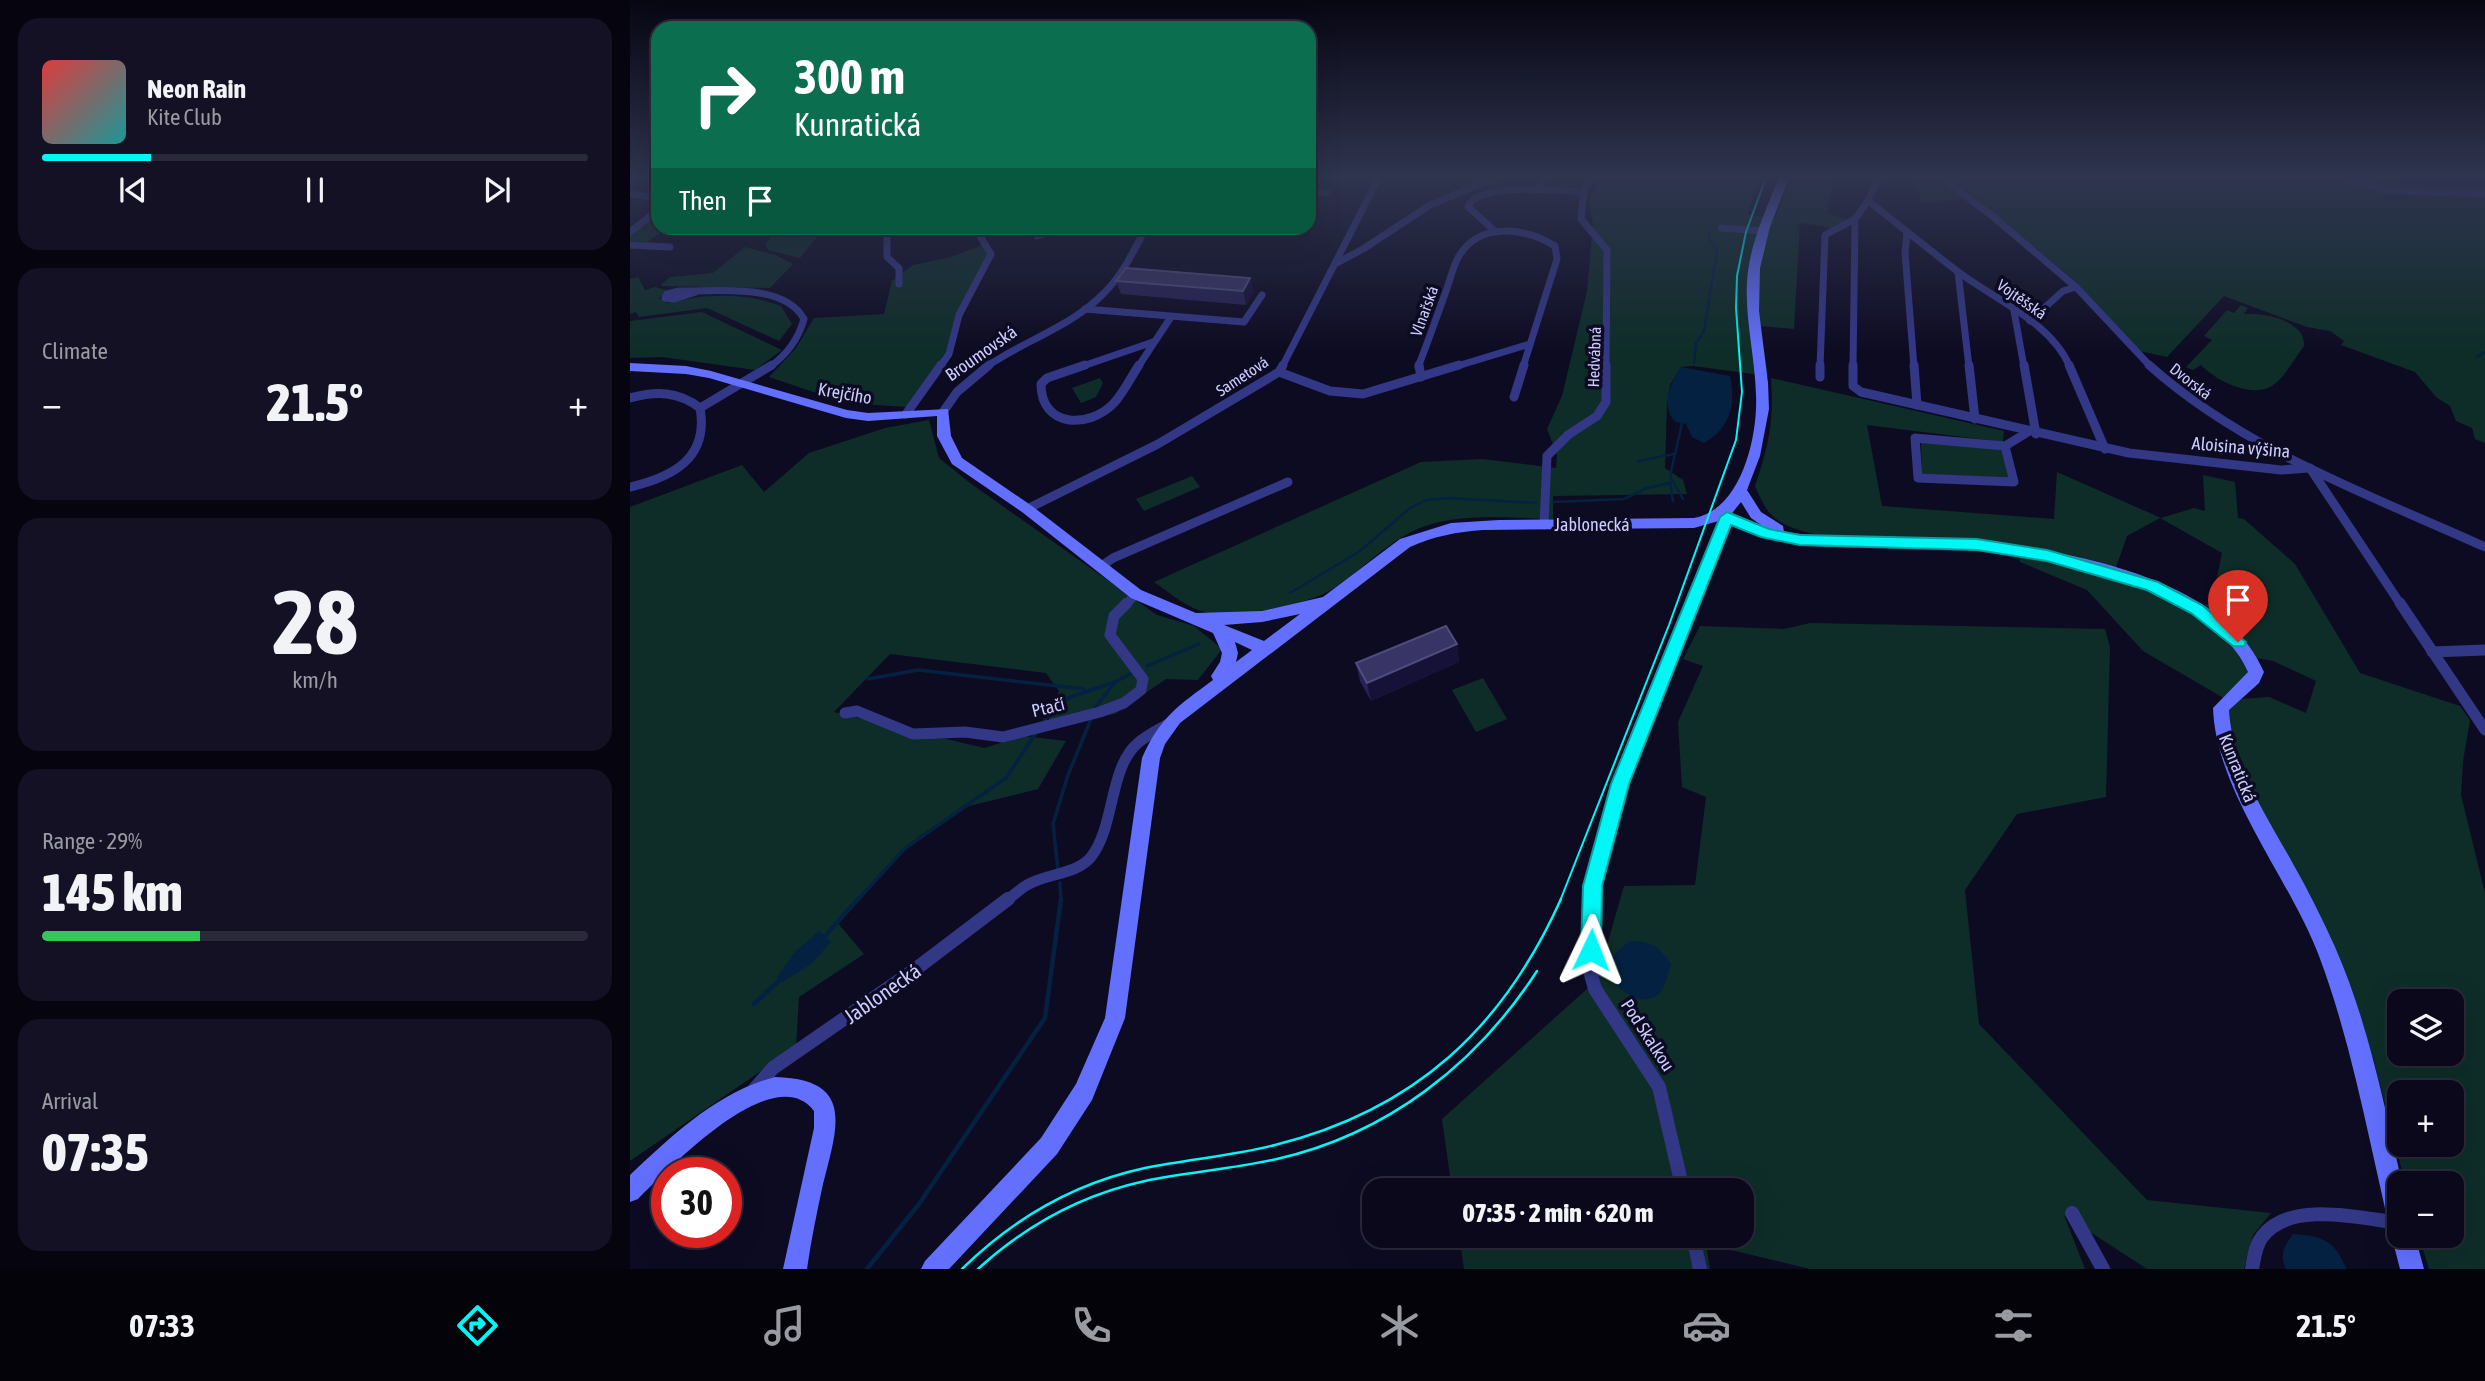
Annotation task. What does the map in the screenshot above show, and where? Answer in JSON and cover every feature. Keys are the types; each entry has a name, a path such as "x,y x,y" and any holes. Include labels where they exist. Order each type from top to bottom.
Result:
{"main road":[{"name":"Jablonecká","path":"1266,649 1333,598"}],"street":[{"name":"Sametová","path":"1027,509 1158,444 1279,372 1350,234"},
{"path":"1335,264 1384,234"},
{"name":"Vlnařská","path":"1421,377 1418,368 1459,256 1466,246 1487,234"},
{"name":"Vlnařská","path":"1514,397 1557,260 1555,246 1536,234"},
{"name":"Hedvábná","path":"1544,525 1547,456 1569,435 1597,416 1606,402 1608,250 1594,234"},
{"path":"1726,513 1740,489 1761,421 1763,396 1753,279 1764,234"},
{"path":"1820,377 1825,234"},
{"name":"Aloisina výšina","path":"1855,234 1853,386 1861,392 2105,449 2262,468 2310,468 2485,730"},
{"path":"1907,234 1905,252 1917,405"},
{"name":"Vojtěšská","path":"1907,234 2029,321 2056,344 2068,362 2105,449"},
{"name":"Dvorská","path":"2014,234 2076,287 2140,357 2188,397 2248,436 2310,468 2484,544"},
{"path":"887,235 887,257 899,268 899,284"},
{"path":"906,414 949,354 959,315 991,254 979,235"},
{"name":"Broumovská","path":"943,412 951,397 971,379 1085,309 1109,289 1142,235"},
{"path":"630,245 670,247"},
{"path":"1958,272 1975,419"},
{"path":"2029,321 2063,291 2076,287"},
{"path":"696,292 674,299 665,298 667,294 679,291 768,294 792,302 804,318 798,340 781,359 700,408"},
{"path":"1085,309 1244,322 1262,295"},
{"path":"2001,426 2008,443 2014,482 1918,478 1914,438 2008,443 2032,433 2014,311"},
{"path":"1153,342 1047,379 1041,384 1041,394 1055,417 1065,422 1088,418 1113,404 1171,317"},
{"path":"1279,372 1321,389 1344,395 1363,394 1530,344"},
{"name":"Krejčího","path":"630,367 686,370 846,414 868,416 943,412"},
{"path":"630,398 652,393 673,393 690,399 700,408 704,428 693,456 667,475 630,486"},
{"path":"943,412 944,436 957,461 1027,509 1136,594 1266,649"},
{"path":"1100,567 1113,558 1203,517 1288,482"},
{"name":"Kunratická","path":"1740,489 1748,506 1766,524 1800,540"},
{"name":"Jablonecká","path":"1333,598 1405,543 1427,532 1455,527 1683,524 1705,521 1726,513"},
{"name":"Kunratická","path":"1726,513 1766,533 1800,540 1977,544 2047,555 2142,581 2171,594 2220,626 2245,649 2256,672 2221,708 2221,730 2252,805 2311,916 2337,975 2387,1175"},
{"name":"Pod Skalkou","path":"1680,1178 1659,1087 1595,989 1590,971 1593,886 1620,784 1726,513"},
{"name":"Ptačí","path":"845,713 857,711 913,734 965,732 1003,737 1100,712 1124,703 1140,690 1143,679 1138,668 1111,635 1114,616 1136,594"},
{"path":"1185,615 1217,620 1243,619 1288,613 1333,598"},
{"path":"1243,619 1258,630 1266,649"},
{"path":"1206,691 1229,663 1229,645 1219,630"},
{"name":"Jablonecká","path":"750,1094 773,1068 913,971 1028,884 1080,866 1090,858 1102,840 1117,781 1137,743 1170,723 1206,691 1266,649"},
{"path":"2432,652 2485,650"},
{"name":"Jablonecká","path":"933,1269 1049,1146 1084,1092 1104,1046 1115,1018 1151,758 1170,723"},
{"path":"630,1191 718,1114 750,1094 784,1085 805,1090 818,1097 825,1111 825,1132 799,1237 794,1269"},
{"path":"2072,1213 2103,1269"},
{"path":"2252,1269 2262,1237 2277,1222 2289,1216 2328,1215 2387,1222"},
{"path":"1696,1248 1700,1269"},
{"path":"2406,1248 2412,1269"}],"green space":[{"path":"630,234 658,235 647,242 630,241"},
{"path":"1592,234 1799,234 1794,329 1760,326 1768,376 1693,366 1681,367 1670,385 1665,468 1683,480 1687,494 1553,496 1553,519 1481,517 1428,525 1400,538 1329,591 1304,601 1270,609 1236,614 1209,613 1187,605 1154,582 1421,462 1482,459 1556,468 1557,455 1547,429 1562,396 1587,291"},
{"path":"2019,234 2485,234 2485,443 2475,439 2472,428 2456,421 2450,406 2436,397 2415,372 2341,345 2344,341 2330,331 2307,327 2224,296 2167,357 2139,351 2074,280"},
{"path":"773,235 818,235 800,258 768,250 765,244"},
{"path":"982,245 988,255 952,332 945,356 907,407 846,403 769,377 796,348 814,318 884,314 892,281 913,265 951,257"},
{"path":"745,247 775,255 793,264 770,288 660,286 670,277 713,273"},
{"path":"638,277 645,290 655,287 669,291 659,298 668,303 710,296 753,298 781,306 792,324 779,341 707,308 639,317 636,312 630,314 630,279"},
{"path":"2241,305 2248,308 2244,314 2282,320 2291,324 2303,337 2304,346 2284,374 2268,388 2248,390 2226,383 2201,365 2193,370 2186,367 2212,340 2204,336 2227,310 2234,313"},
{"path":"702,312 782,350 755,370 662,357 630,358 630,321"},
{"path":"1100,378 1103,383 1096,397 1081,403 1072,388"},
{"path":"1771,378 2004,431 2003,442 1867,425 1882,506 2054,519 2057,472 2161,518 2194,508 2205,511 2203,475 2235,482 2238,518 2244,519 2295,564 2360,673 2460,706 2470,720 2461,795 2485,893 2485,1269 2429,1269 2423,1248 2464,1248 2464,1171 2402,1171 2398,1157 2464,1157 2464,1080 2387,1080 2387,1112 2373,1057 2358,1051 2337,975 2233,762 2227,700 2143,651 2087,590 2020,562 2018,550 1858,541 1799,530 1774,518 1755,486 1764,458 1772,408","holes":["2160,518 2222,553 2212,602 2196,609 2114,573 2127,536","2252,657 2273,661 2316,681 2306,713 2269,697 2229,700 2256,672"]},
{"path":"929,420 939,458 970,483 1157,615 1194,626 1222,649 1198,680 1166,679 1115,714 1048,722 1059,691 1046,673 890,654 834,712 984,748 1024,736 1066,741 1038,789 969,806 919,836 837,922 864,954 799,997 796,1047 630,1161 630,507 742,465 764,492 809,453 885,428"},
{"path":"1921,442 2004,447 2011,480 1922,475"},
{"path":"1192,476 1200,487 1144,511 1136,499"},
{"path":"1810,623 2105,629 2110,647 2106,797 2017,814 1965,890 1979,1024 2147,1200 2271,1213 2253,1235 2244,1269 2147,1269 2064,1215 2085,1269 1810,1269 1723,1248 1754,1248 1754,1178 1450,1178 1442,1119 1597,980 1624,886 1695,885 1706,797 1682,787 1678,722 1703,666 1683,659 1700,626 1784,629"},
{"path":"1483,678 1507,719 1476,732 1452,690"},
{"path":"1461,1248 1707,1248 1710,1269 1464,1269"}],"water":[{"path":"1681,367 1730,376 1732,397 1729,415 1720,430 1704,443 1692,437 1686,424 1676,422 1668,409 1668,394"},
{"path":"819,931 831,942 810,965 782,982 777,977 794,953"},
{"path":"1631,941 1654,946 1671,964 1664,986 1651,998 1636,998 1628,994 1608,976 1614,955"},
{"path":"2293,1234 2326,1241 2342,1259 2346,1269 2286,1269 2284,1251"}],"building":[{"path":"1126,268 1250,278 1243,291 1116,281"},
{"path":"1446,626 1457,644 1367,683 1356,663"}],"waterway":[{"path":"1698,340 1704,331 1717,251 1708,234"},
{"path":"1694,363 1696,343"},
{"path":"2477,357 2485,352"},
{"path":"1683,419 1670,476 1683,499"},
{"path":"1638,461 1674,454"},
{"path":"1670,482 1673,501"},
{"path":"1553,502 1624,499 1647,488 1670,483"},
{"path":"1290,593 1360,551 1410,508 1426,500 1450,498 1536,503"},
{"path":"1147,666 1199,644"},
{"path":"868,679 918,670 1084,689"},
{"path":"1115,682 1134,672"},
{"path":"1044,720 1068,698 1115,682"},
{"path":"1095,708 1115,682"},
{"path":"1058,870 1053,824 1068,775 1091,719"},
{"path":"857,901 904,849 1006,778 1036,733"},
{"path":"1060,883 1061,900"},
{"path":"824,937 858,899"},
{"path":"867,1269 919,1204 1045,1018 1061,900"},
{"path":"754,1004 783,977"}],"tram line":[{"path":"1560,901 1669,625 1736,440 1742,392 1736,308 1737,276 1746,234"},
{"path":"962,1269 1002,1234 1024,1219 1046,1205 1094,1183 1145,1168 1259,1149 1325,1130 1371,1110 1412,1086 1449,1057 1482,1024 1512,987 1538,945 1560,901"},
{"path":"978,1269 1035,1226 1099,1194 1145,1181 1277,1159 1317,1148 1392,1113 1425,1091 1486,1037 1537,971"}],"route":[{"path":"1591,950 1593,886 1620,784 1727,517 1766,533 1800,540 1977,544 2047,555 2142,581 2171,594 2220,626 2238,642"}]}
